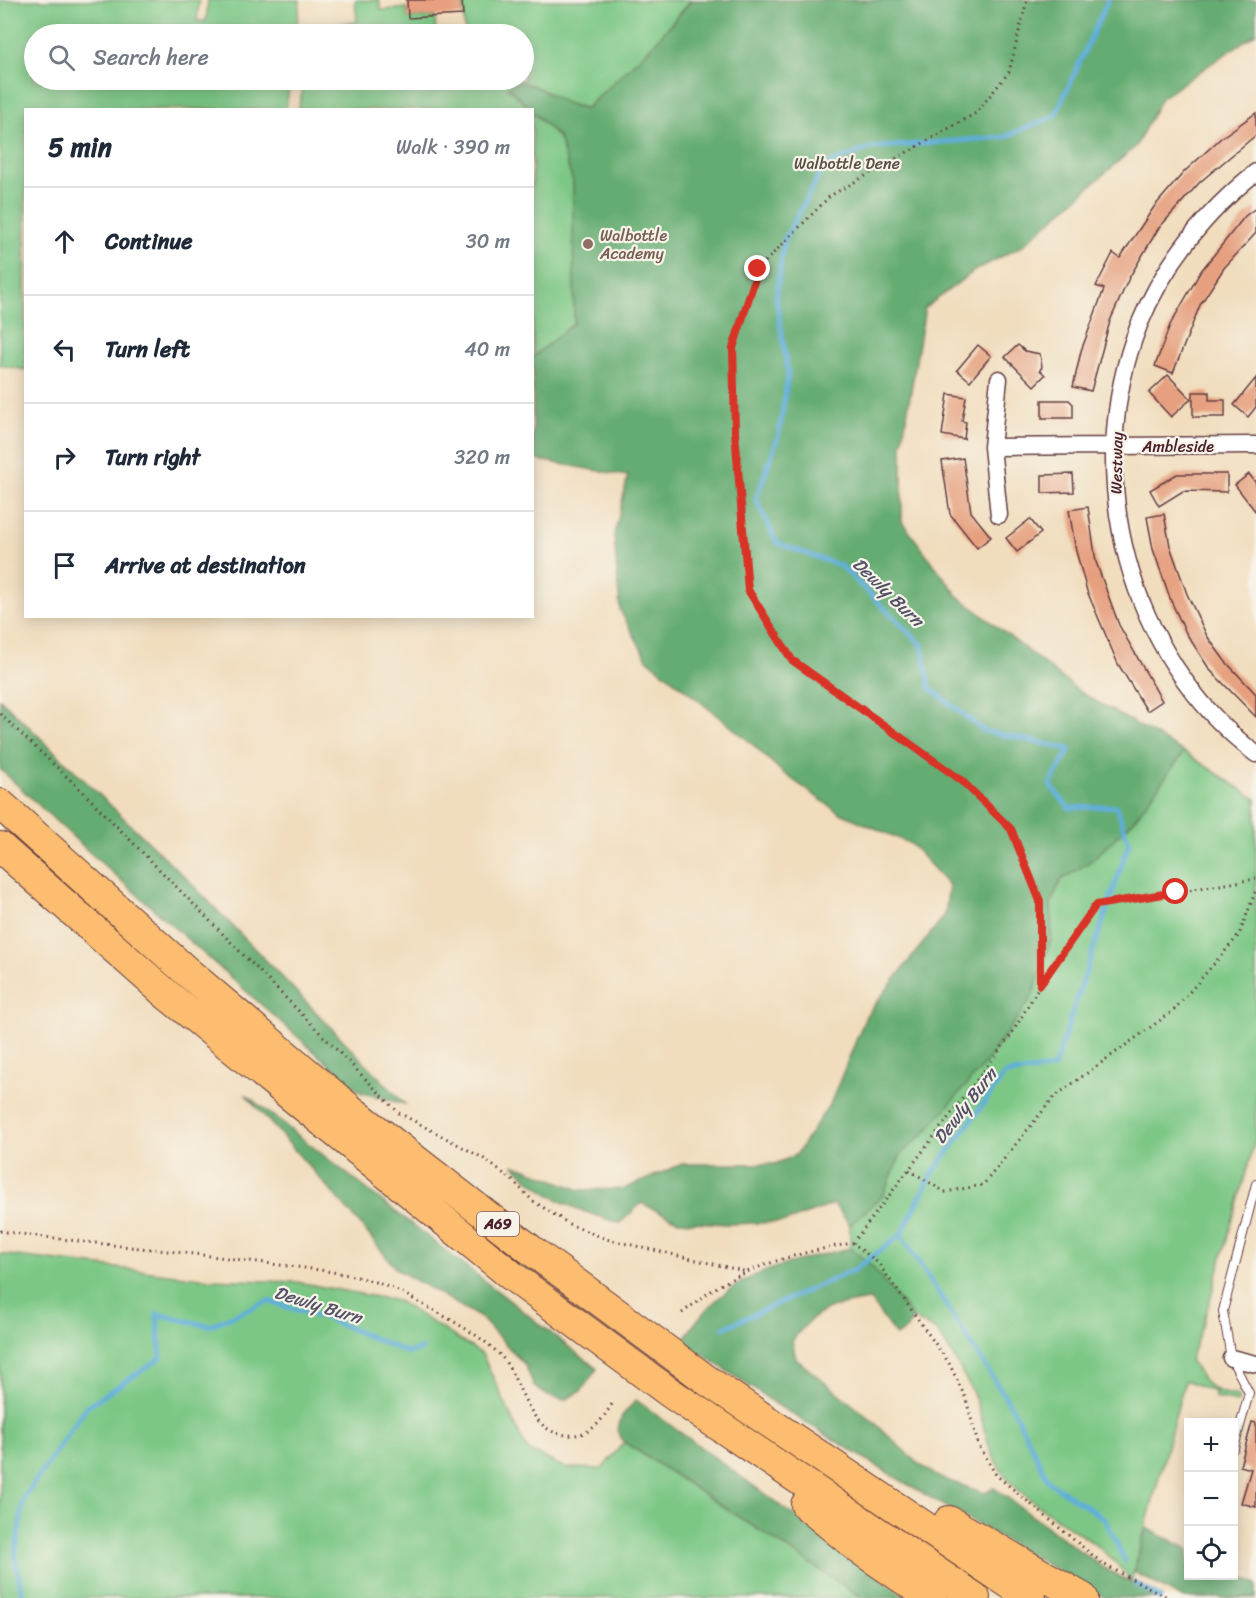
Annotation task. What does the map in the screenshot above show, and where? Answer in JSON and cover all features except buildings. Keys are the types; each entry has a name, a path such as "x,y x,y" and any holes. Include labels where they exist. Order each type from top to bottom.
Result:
{"highway":[{"name":"A69","path":"0,804 185,970 351,1110 531,1250 708,1381 1031,1598"},
{"name":"A69","path":"0,847 166,994 332,1132 512,1276 669,1392 975,1598"},
{"name":"A69","path":"708,1381 1083,1598"},
{"name":"A69","path":"669,1392 858,1548 931,1598"}],"street":[{"name":"Westway","path":"1256,172 1211,213 1187,242 1151,299 1129,356 1122,386 1116,446 1116,502 1121,536 1130,572 1142,605 1172,664 1194,694 1215,719 1256,754"},
{"path":"999,379 992,447 999,515"},
{"name":"Ambleside","path":"992,447 1256,445"},
{"path":"1231,1358 1256,1364"}],"lane":[{"path":"1238,1430 1249,1392 1231,1358 1222,1311 1256,1184"}],"path":[{"path":"1027,0 1010,72 976,113 830,196 758,269 733,348 735,432 748,590 792,660 961,780 1011,829 1040,901 1040,985"},
{"path":"0,714 82,791 399,1113 483,1158 512,1180 533,1201 569,1224 606,1239 748,1272"},
{"path":"853,1243 1011,1035 1040,985 1096,905 1256,879"},
{"path":"908,1169 945,1192 983,1185 1054,1097 1173,1011 1239,935 1256,890"},
{"path":"0,1232 210,1255 365,1277 406,1295 476,1337 500,1356 530,1409 542,1424 559,1435 577,1436 599,1426 612,1404"},
{"path":"682,1313 722,1284 804,1251 853,1243 864,1249 878,1263 950,1363 966,1399 978,1444 996,1475 1103,1564 1169,1598"}],"green space":[{"path":"0,0 199,0 197,21 206,21 208,0 300,0 297,24 24,24 24,90 289,90 286,108 24,108 24,370 0,365"},
{"path":"355,0 379,0 381,10 407,8 408,18 435,17 435,24 335,24 357,22"},
{"path":"462,0 691,0 653,45 586,108 564,103 534,86 534,24 464,24"},
{"name":"Walbottle Dene","path":"692,0 1256,0 1256,33 1161,98 1136,146 1022,246 974,271 925,308 902,444 902,522 958,596 1080,692 1184,752 1133,821 1091,861 1061,880 1051,903 1051,940 1032,997 988,1060 924,1134 901,1154 883,1195 850,1225 834,1204 785,1222 726,1224 679,1221 641,1203 620,1223 562,1202 536,1186 513,1164 580,1190 624,1189 682,1164 775,1164 796,1155 831,1102 866,1016 945,915 949,885 911,844 838,812 782,772 749,741 647,659 620,610 614,536 628,476 534,459 534,356 574,323 573,182 559,138 534,113 534,108 529,108 511,90 534,90 534,86 567,104 587,108 653,45"},
{"path":"303,90 510,90 529,108 298,108"},
{"path":"534,114 559,138 573,182 574,323 534,356"},
{"path":"0,699 189,881 405,1104 360,1092 88,851 0,769"},
{"path":"1184,752 1256,799 1256,1137 1204,1321 1190,1360 1208,1385 1219,1392 1239,1396 1239,1400 1237,1402 1214,1397 1214,1392 1185,1380 1131,1582 1102,1550 1033,1502 1003,1473 989,1446 973,1394 947,1347 935,1330 911,1316 875,1272 850,1248 850,1225 883,1195 901,1154 1051,940 1051,903 1061,880 1091,861 1133,821"},
{"path":"245,1094 597,1369 581,1391 565,1400 548,1396 534,1386 525,1365 481,1318 396,1269 361,1225"},
{"path":"850,1248 872,1266 913,1318 906,1330 896,1336 870,1300 825,1310 800,1330 792,1341 796,1359 874,1422 916,1462 940,1478 985,1493 994,1488 1102,1567 1159,1598 1105,1598 900,1480 779,1406 683,1341 699,1318 716,1300 734,1286 776,1267"},
{"path":"0,1254 210,1279 297,1282 398,1301 482,1354 527,1450 566,1468 602,1469 624,1442 863,1598 0,1598"},
{"path":"636,1400 907,1598 863,1598 624,1442 617,1431 622,1416"},
{"path":"1146,1528 1184,1547 1184,1580 1238,1580 1238,1574 1256,1584 1256,1598 1182,1598 1134,1572"}],"waterway":[{"name":"Dewly Burn","path":"723,1328 854,1270 901,1235 932,1174 1005,1074 1054,1068 1129,843 1116,806 1069,808 1050,785 1070,749 984,731 930,688 922,645 841,566 777,543 756,499 779,434 788,374 776,297 784,240 825,165 870,148 1004,137 1055,116 1108,0"},
{"path":"901,1235 1013,1409 1049,1482 1105,1519 1125,1561"},
{"name":"Dewly Burn","path":"23,1598 15,1557 24,1498 86,1407 161,1358 157,1314 209,1326 268,1301 325,1318 408,1353 422,1349"},
{"path":"1135,1583 1160,1598"}],"place":[{"name":"Walbottle Academy","path":"588,244"}],"route":[{"path":"758,269 733,348 735,432 748,590 792,660 961,780 1011,829 1040,901 1040,985 1096,905 1176,892"}]}
